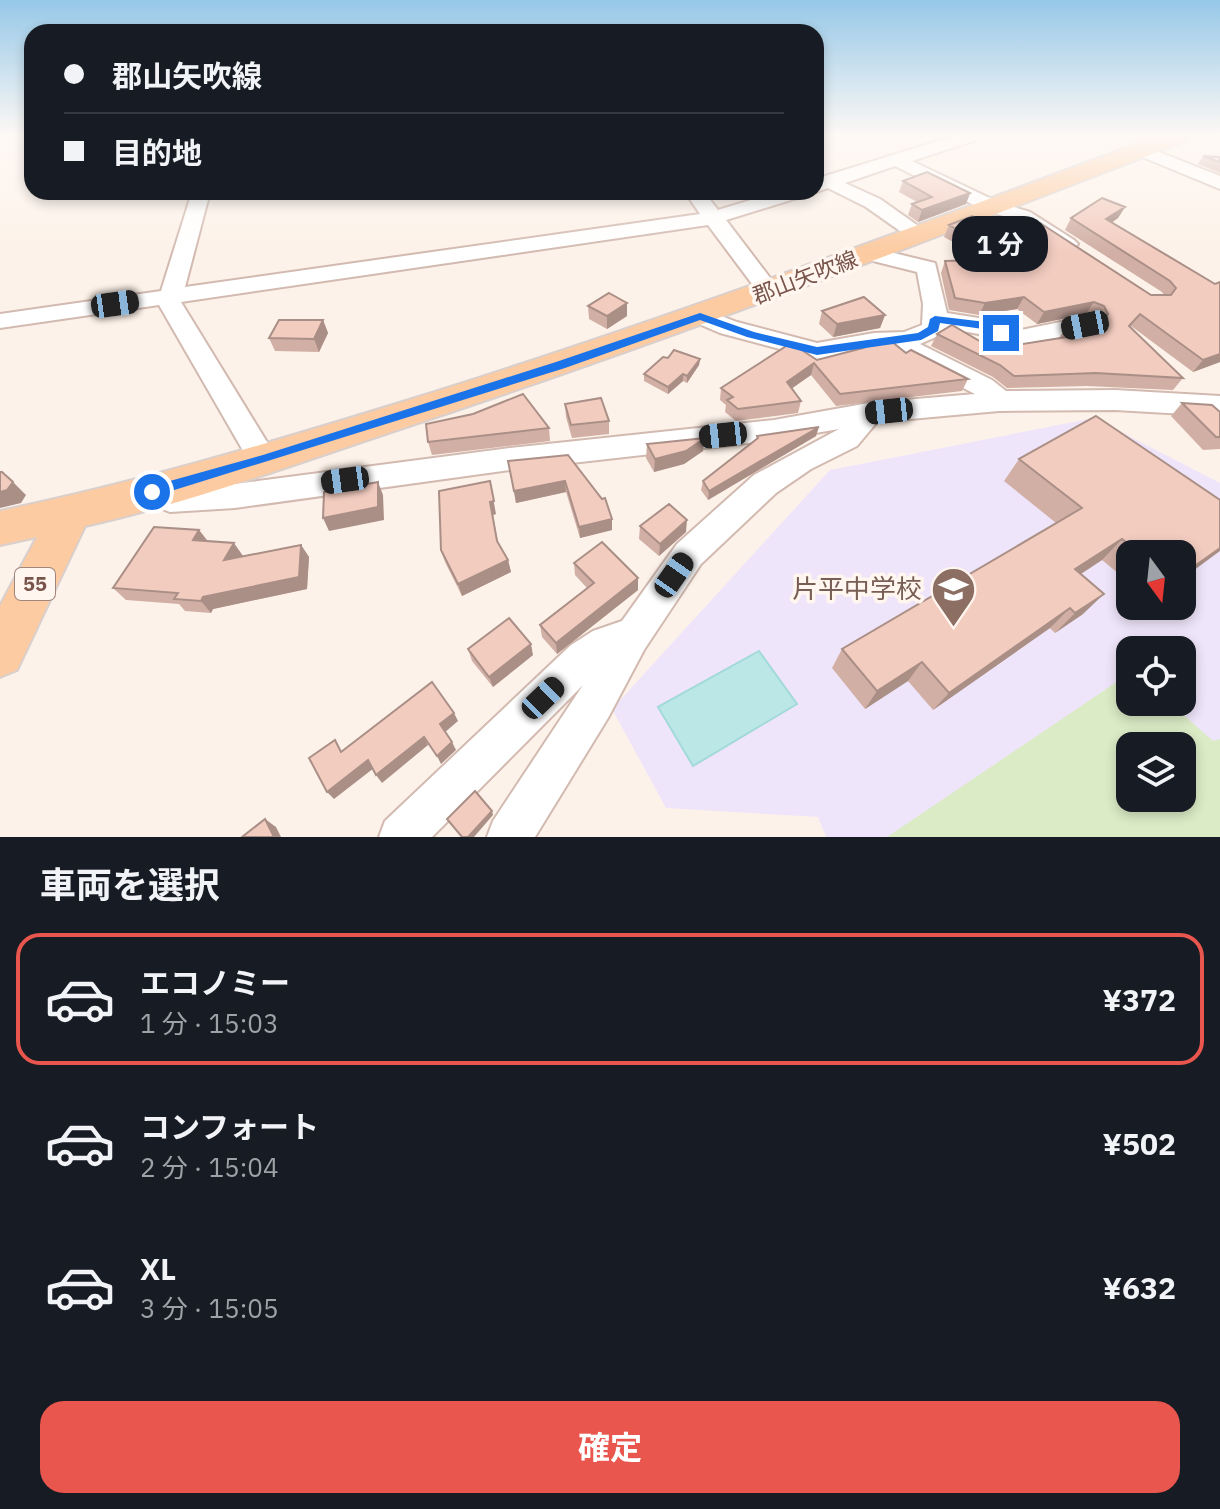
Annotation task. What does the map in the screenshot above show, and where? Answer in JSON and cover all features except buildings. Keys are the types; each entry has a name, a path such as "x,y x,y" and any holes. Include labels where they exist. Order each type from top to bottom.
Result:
{"main road":[{"name":"郡山矢吹線","path":"0,528 70,514 263,460 590,355 991,206 1086,174"},
{"name":"55","path":"0,654 70,514"}],"street":[{"path":"824,184 854,174"},
{"path":"926,174 991,206 1028,218 1090,259"},
{"path":"824,184 873,203 917,234"},
{"path":"199,200 169,302 263,460"},
{"path":"700,200 769,291"},
{"path":"0,321 713,218 771,200"},
{"path":"700,316 729,328 805,350 829,350 874,341 895,342 934,329 927,268 869,253"},
{"path":"935,319 986,326 1013,340 1085,325"},
{"path":"895,342 983,386 999,401"},
{"path":"152,492 170,499 235,496 495,461 774,430 869,413 999,401 1115,400 1220,406"},
{"path":"509,837 594,704 631,638 689,554 765,484 801,461 847,438 869,413"},
{"path":"401,837 584,658 607,642 620,637 631,638"}],"shaded area":[{"name":"片平中学校","path":"1094,418 1220,483 1220,837 826,837 818,817 666,808 612,709 830,470"}],"green space":[{"path":"1116,682 1116,716 1185,716 1213,741 1220,739 1220,837 887,837"}],"water":[{"path":"759,651 797,704 693,766 658,707"}],"place":[{"name":"片平中学校","path":"953,628"}],"route":[{"path":"152,492 263,460 560,365 700,316 751,335 817,351 921,336 934,329 935,319 986,326 1001,333"}]}
